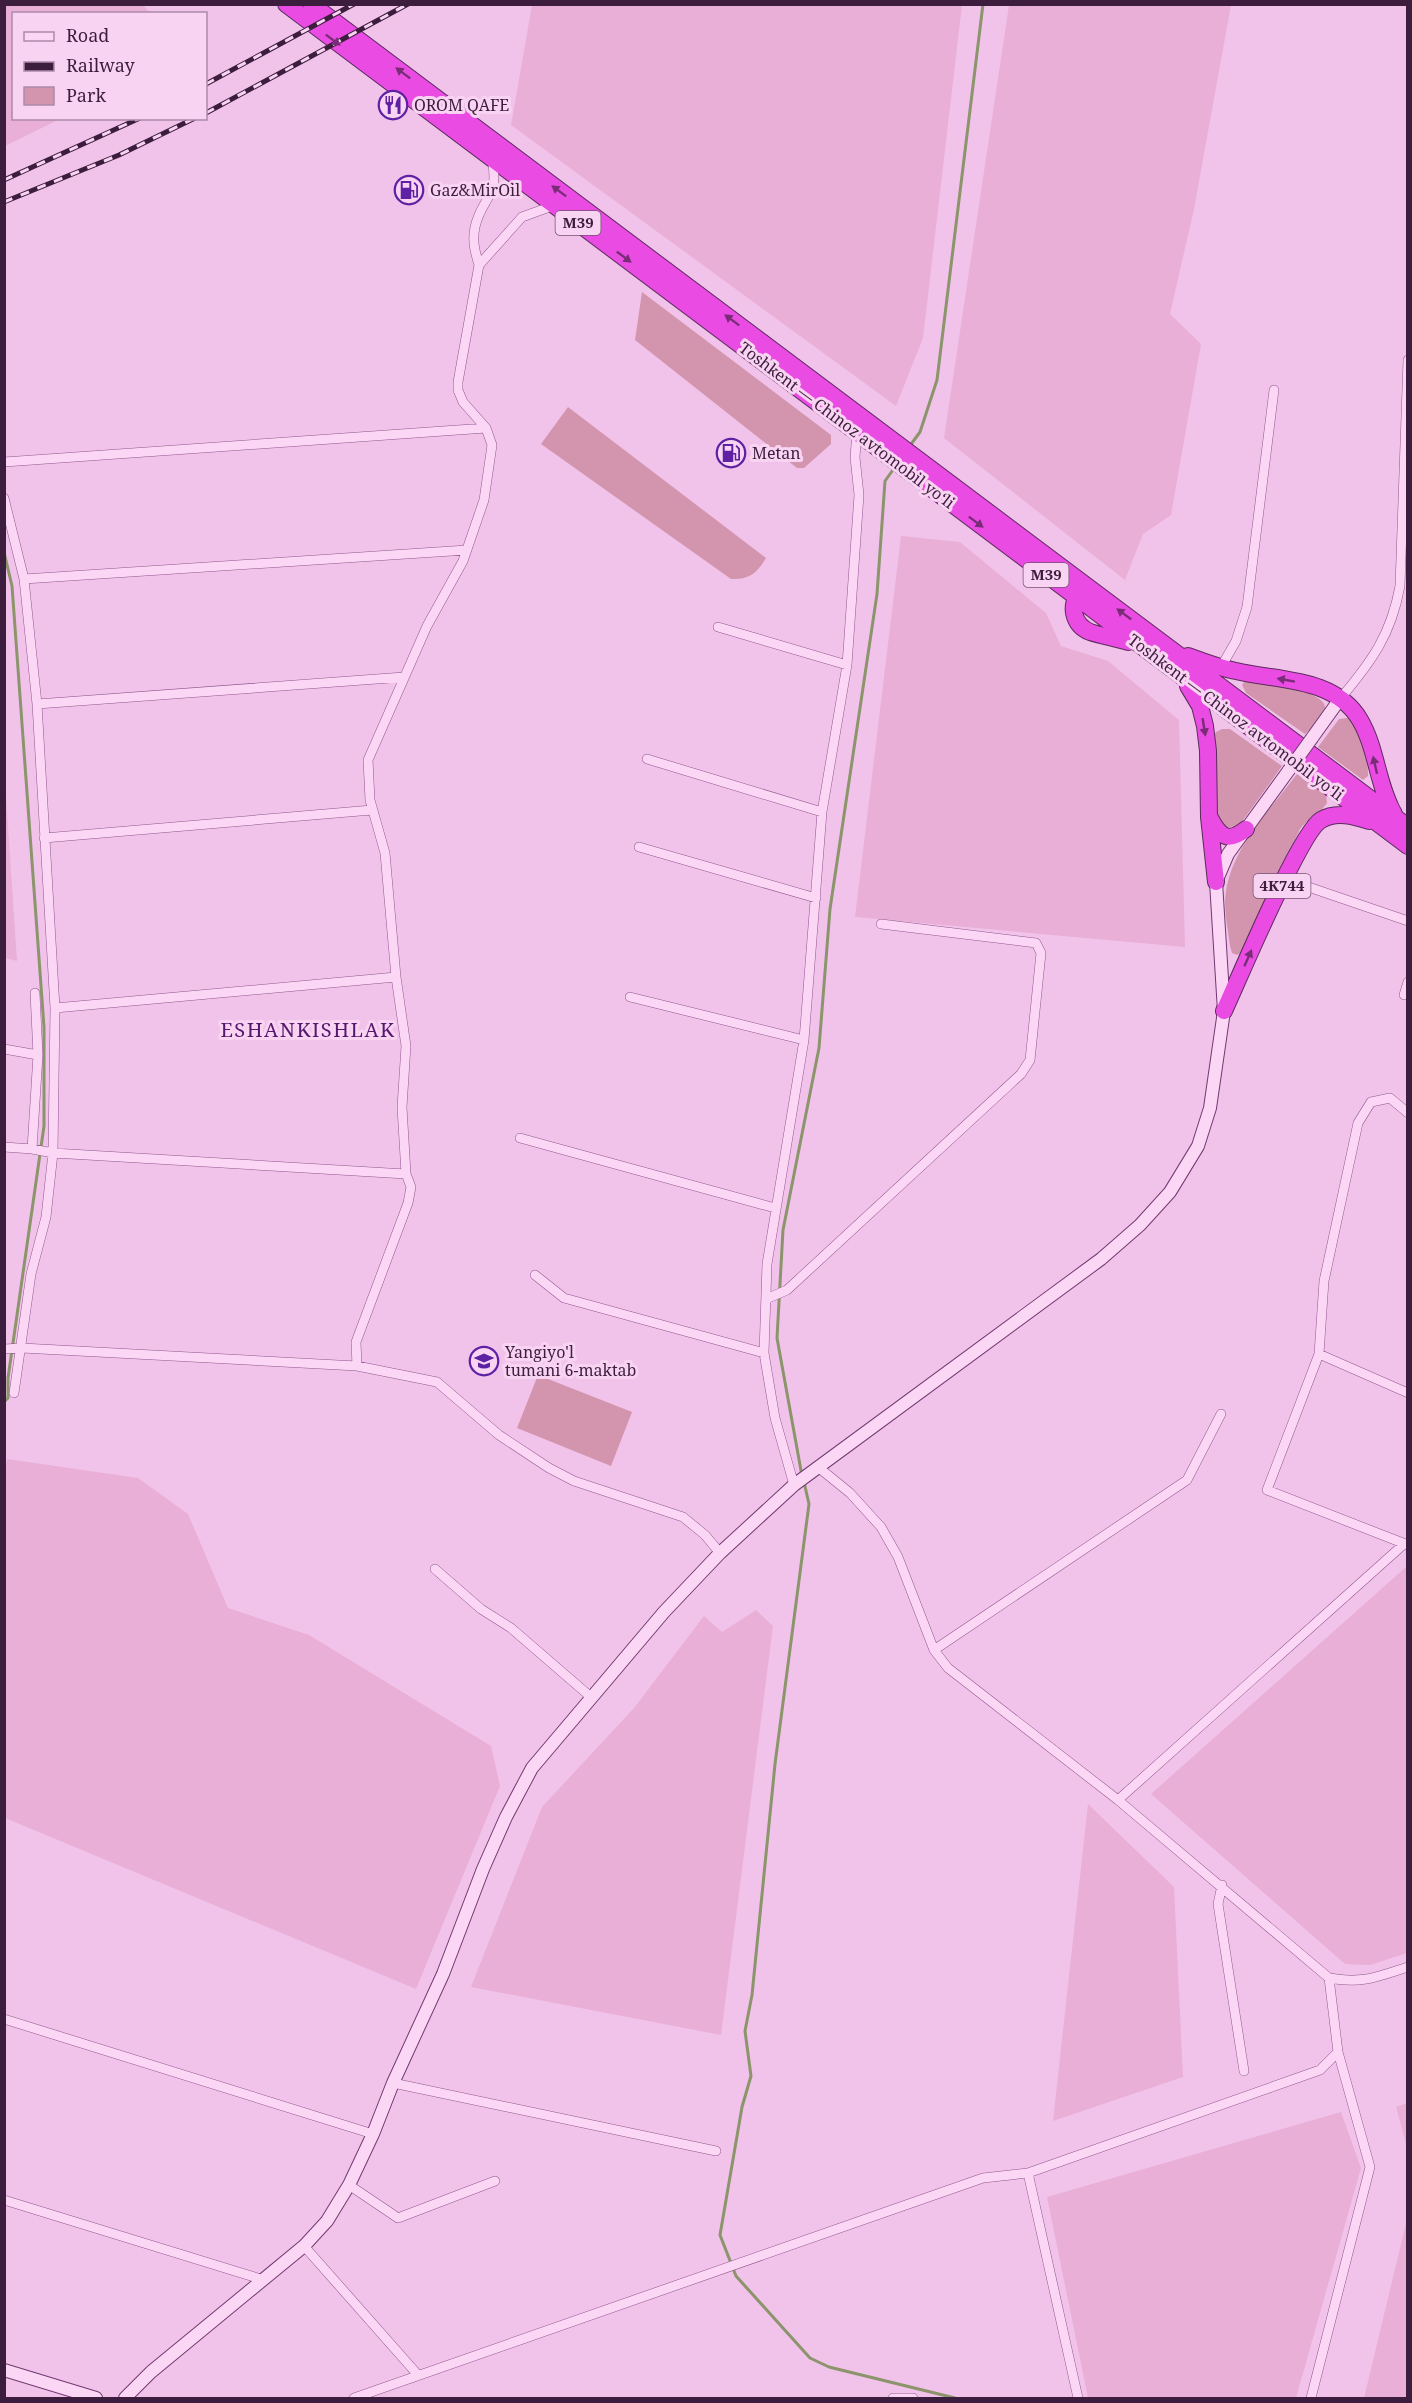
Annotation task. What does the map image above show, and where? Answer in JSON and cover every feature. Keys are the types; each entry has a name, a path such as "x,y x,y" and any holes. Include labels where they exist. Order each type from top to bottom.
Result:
{"highway":[{"name":"Toshkent — Chinoz avtomobil yoʻli","path":"286,4 491,158 917,468 1083,593 1170,649 1402,823"},
{"name":"Toshkent — Chinoz avtomobil yoʻli","path":"318,6 869,435"},
{"name":"Toshkent — Chinoz avtomobil yoʻli","path":"1083,593 1073,604 1074,615 1086,629 1142,647 1407,846"},
{"path":"1170,649 1221,667 1318,686 1341,699 1353,710 1363,726 1385,798 1402,823"},
{"path":"1180,675 1200,706 1208,751 1209,817 1216,882"},
{"name":"4К744","path":"1224,1011 1285,879 1309,833 1319,821 1342,815 1379,825"},
{"path":"1209,817 1216,830 1228,837 1236,837 1246,829"}],"main road":[{"path":"125,2398 151,2372 304,2246 327,2221 349,2185 373,2134 393,2083 442,1974 483,1869 506,1817 532,1768 664,1611 720,1553 794,1485 1101,1259 1155,1209 1181,1177 1204,1132 1215,1084 1224,1011 1216,882 1228,854 1341,699"},
{"path":"4,2370 96,2398"}],"street":[{"path":"357,1366 356,1342 408,1203 411,1187 406,1174 402,1107 406,1046 396,977 385,853 370,800 368,760 427,626 463,561 484,500 492,445 486,428 464,402 458,390 478,266 473,243 474,235 482,208 494,185 495,175 491,158"},
{"path":"478,266 522,217 555,205"},
{"path":"1341,699 1377,654 1395,612 1400,586 1406,463 1407,360"},
{"path":"1221,667 1236,641 1247,607 1274,390"},
{"path":"4,462 486,428"},
{"path":"794,1485 775,1418 764,1353 767,1264 804,1040 822,812 847,665 859,495 855,457 869,435"},
{"path":"4,498 24,579 37,704 55,1008 53,1153 46,1217 31,1274 14,1393"},
{"path":"24,579 467,550"},
{"path":"718,627 847,665"},
{"path":"37,704 404,677"},
{"path":"647,759 822,812"},
{"path":"44,838 372,810"},
{"path":"639,846 816,898"},
{"path":"1285,879 1407,921"},
{"path":"766,1299 788,1290 1021,1074 1030,1060 1041,953 1036,944 881,924"},
{"path":"55,1008 396,977"},
{"path":"1404,995 1407,982"},
{"path":"32,1149 39,1055 35,993"},
{"path":"630,997 804,1040"},
{"path":"4,1049 39,1055"},
{"path":"1118,1800 1406,1545 1267,1490 1319,1354 1324,1281 1358,1123 1371,1102 1390,1098 1407,1113"},
{"path":"520,1138 775,1208"},
{"path":"4,1147 53,1153 406,1174"},
{"path":"535,1275 564,1298 764,1353"},
{"path":"4,1349 22,1348 357,1366 437,1382 499,1435 549,1468 574,1481 683,1517 705,1535 720,1553"},
{"path":"1319,1354 1407,1393"},
{"path":"934,1650 1187,1480 1221,1414"},
{"path":"814,1470 850,1493 881,1527 898,1557 934,1650 948,1668 1118,1800 1329,1978 1350,1982 1366,1981 1407,1967"},
{"path":"435,1569 481,1609 511,1628 592,1698"},
{"path":"1222,1886 1218,1904 1244,2071"},
{"path":"1311,2398 1370,2168 1338,2052 1329,1978"},
{"path":"4,2019 373,2134"},
{"path":"354,2398 983,2178 1028,2173 1320,2070 1338,2052"},
{"path":"393,2083 716,2151"},
{"path":"1028,2173 1078,2398"},
{"path":"349,2185 398,2218 495,2181"},
{"path":"4,2200 264,2280"},
{"path":"304,2246 418,2375"},
{"path":"383,2388 386,2398"},
{"path":"893,2398 913,2398"}],"shaded area":[{"path":"5,4 143,5 149,12 12,12 12,120 58,120 5,146"},
{"path":"532,5 962,5 923,338 896,406 511,125"},
{"path":"1009,5 1231,5 1194,209 1170,314 1201,344 1171,515 1143,534 1125,580 944,438"},
{"path":"901,536 960,542 1046,613 1061,646 1108,661 1179,720 1185,947 855,917"},
{"path":"5,782 17,961 5,958"},
{"path":"7,1459 138,1478 188,1514 228,1608 309,1635 491,1746 500,1786 416,1989 5,1818 4,1478"},
{"path":"1407,1566 1407,1953 1370,1965 1345,1964 1151,1794"},
{"path":"756,1610 773,1626 721,2035 471,1987 542,1807 634,1708 704,1616 722,1632"},
{"path":"1088,1804 1174,1887 1183,2077 1053,2121"},
{"path":"1408,2103 1407,2147 1396,2107"},
{"path":"1341,2112 1361,2168 1296,2398 1088,2398 1047,2197"},
{"path":"1407,2219 1407,2398 1364,2398"}],"green space":[{"path":"642,292 831,435 831,444 804,468 797,468 635,340"},
{"path":"568,407 766,558 759,568 748,577 731,579 541,444"},
{"path":"1246,679 1304,691 1322,701 1325,711 1318,722 1305,734 1246,693 1242,685"},
{"path":"1347,718 1359,736 1365,754 1368,776 1363,780 1318,747 1339,719"},
{"path":"1230,729 1282,766 1241,823 1229,827 1217,823 1212,739 1216,732"},
{"path":"1297,774 1326,795 1327,803 1300,829 1243,952 1237,955 1232,953 1230,946 1225,911 1230,874 1254,829"},
{"path":"538,1375 632,1412 611,1466 517,1428"}],"waterway":[{"path":"909,447 920,432 937,380 983,4"},
{"path":"802,1476 777,1338 783,1230 819,1048 830,909 877,594 885,481 895,467"},
{"path":"4,552 12,586 44,1027 44,1126 8,1378 8,1398 4,1402"},
{"path":"804,1482 809,1504 775,1764 752,1995 745,2031 751,2076 742,2107 720,2235 736,2276 810,2358 829,2367 955,2398"}],"railway":[{"path":"207,83 354,4"},
{"path":"207,112 408,4"},
{"path":"4,180 136,120"},
{"path":"4,202 119,155 191,120"}],"place":[{"name":"OROM QAFE","path":"393,105"},
{"name":"Gaz&MirOil","path":"409,190"},
{"name":"Metan","path":"731,453"},
{"name":"Yangiyo'l tumani 6-maktab","path":"484,1361"}],"district":[{"name":"ESHANKISHLAK","path":"308,1030"}]}
